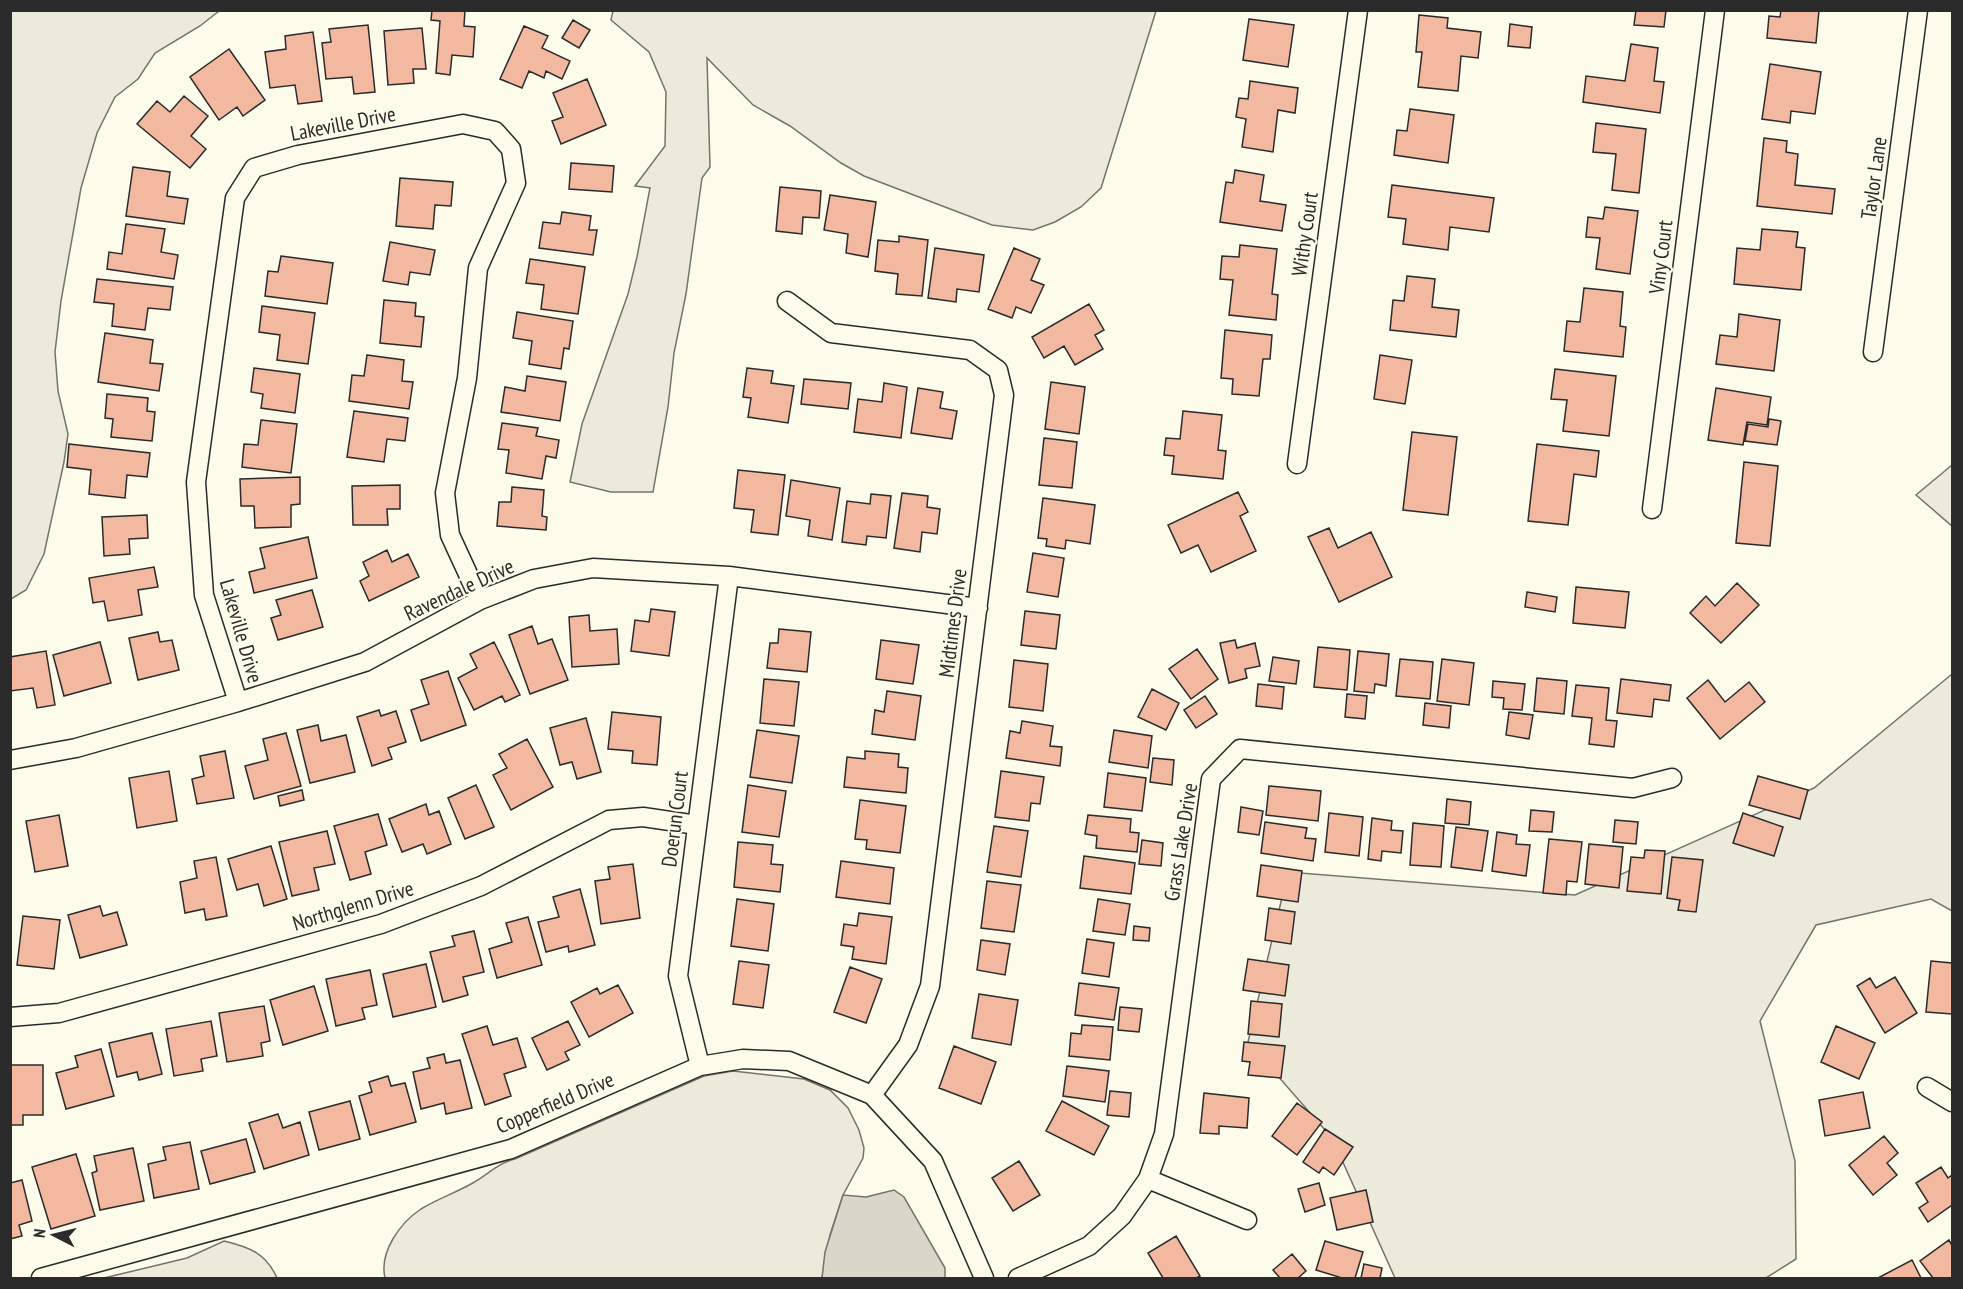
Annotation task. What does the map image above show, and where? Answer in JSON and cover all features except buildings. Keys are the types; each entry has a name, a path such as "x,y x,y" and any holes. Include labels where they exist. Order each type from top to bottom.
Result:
{"street":[{"name":"Withy Court","path":"1298,464 1358,10"},
{"name":"Viny Court","path":"1652,509 1714,10"},
{"name":"Taylor Lane","path":"1874,352 1918,10"},
{"name":"Lakeville Drive","path":"238,702 204,595 196,482 235,198 254,168 298,155 463,124 495,130 511,149 516,183 478,268 467,378 445,493 450,535 480,600"},
{"name":"Midtimes Drive","path":"787,301 831,333 970,350 998,370 1004,395 930,986 908,1045 872,1095"},
{"name":"Ravendale Drive","path":"10,760 76,748 238,702 365,662 480,600 534,579 593,568 729,576 978,608"},
{"name":"Doerun Court","path":"700,1066 678,976 729,576"},
{"name":"Grass Lake Drive","path":"1018,1278 1089,1246 1122,1216 1148,1179 1164,1134 1211,779 1240,749 1632,788 1672,778"},
{"name":"Northglenn Drive","path":"10,1017 59,1013 381,924 481,886 609,820 644,817 697,825"},
{"name":"Copperfield Drive","path":"41,1278 511,1149 700,1066 743,1059 789,1061 872,1095 933,1161 984,1278"},
{"path":"1928,1087 1953,1102"},
{"path":"1148,1179 1247,1220"}],"shaded area":[{"path":"11,10 219,11 200,26 155,53 138,79 115,97 97,133 81,188 61,301 55,352 58,391 68,434 64,462 44,554 26,590 11,599"},
{"path":"613,10 1156,11 1101,188 1081,207 1055,222 1033,230 992,225 864,176 841,163 790,126 753,105 707,58 710,167 702,178 686,294 674,353 668,407 653,492 611,492 570,482 582,424 628,294 637,257 650,188 635,186 665,146 666,92 649,52 611,20"},
{"path":"1952,465 1952,526 1916,495"},
{"path":"1952,674 1952,911 1931,899 1816,925 1760,1021 1795,1161 1796,1259 1766,1278 1395,1278 1332,1138 1248,1042 1288,872 1575,895 1814,788"},
{"path":"733,1071 804,1079 830,1090 848,1108 859,1130 864,1148 863,1158 843,1195 830,1235 822,1278 385,1278 385,1258 388,1248 399,1230 421,1209 471,1184 508,1161 704,1076"},
{"path":"894,1190 904,1197 945,1268 945,1278 822,1278 825,1252 843,1195 866,1197"},
{"path":"224,1241 256,1252 273,1269 277,1278 104,1278 187,1258"}]}
